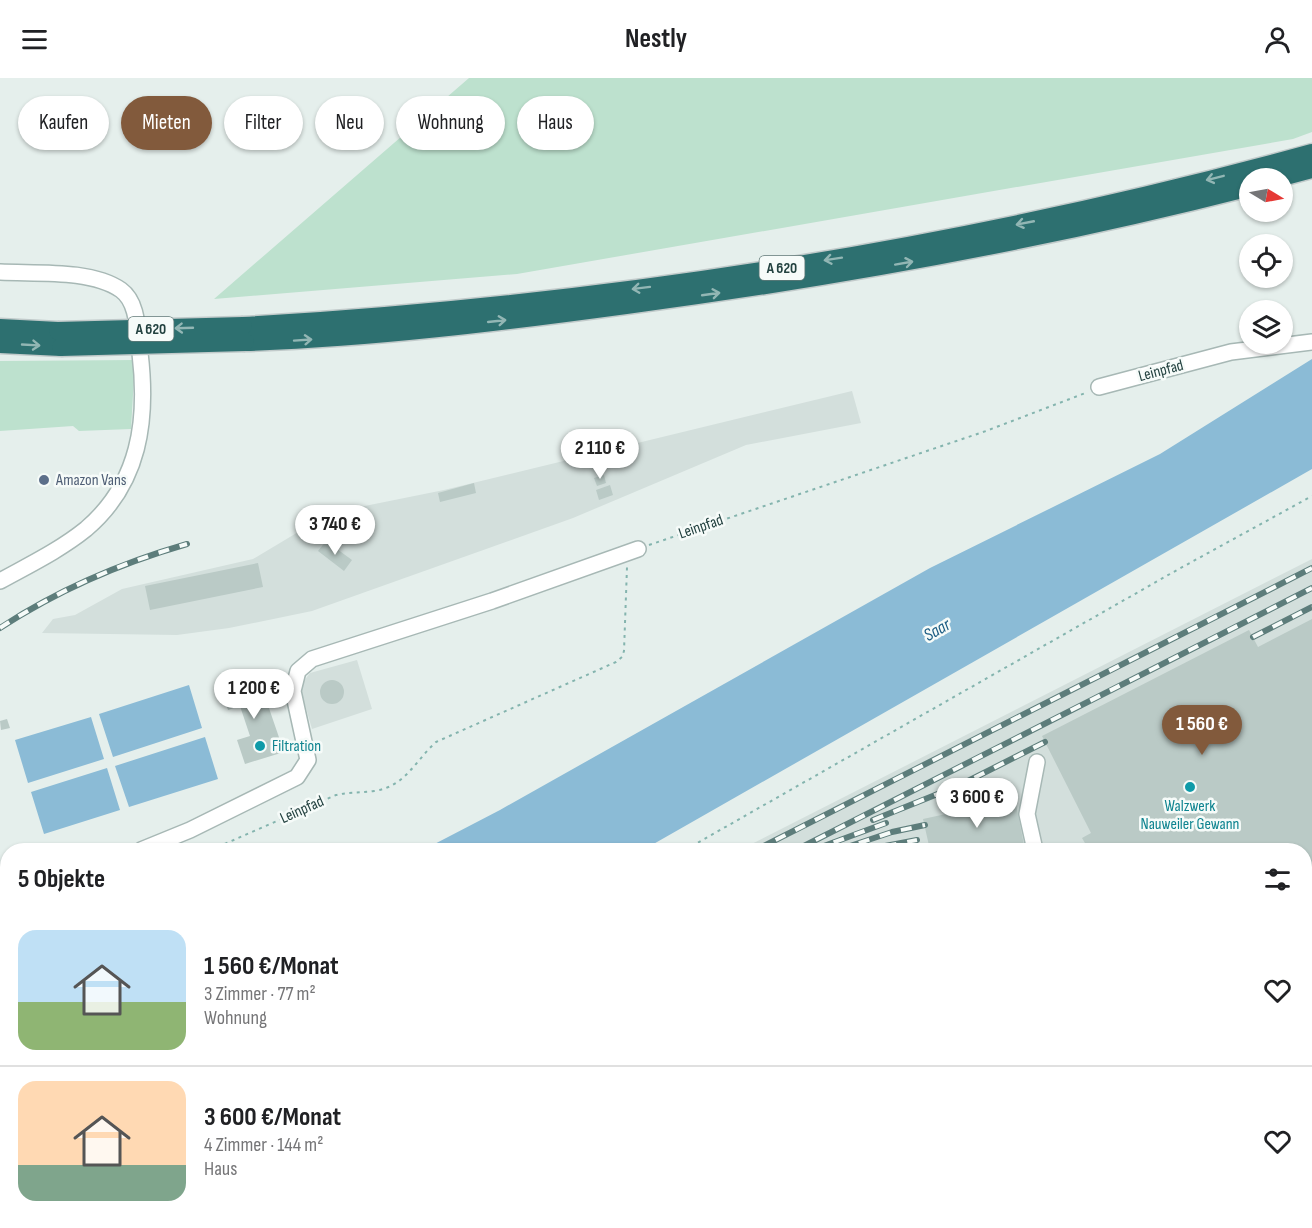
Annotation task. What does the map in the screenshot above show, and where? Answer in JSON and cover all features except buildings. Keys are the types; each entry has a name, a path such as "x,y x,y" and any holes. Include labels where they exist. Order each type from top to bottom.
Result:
{"highway":[{"name":"A 620","path":"244,334 712,279 838,259 1053,217 1312,153"},
{"path":"1293,174 1312,169"},
{"name":"A 620","path":"0,344 60,339 244,334 337,337 555,315 842,274 1060,232 1239,189"},
{"name":"A 620","path":"0,328 60,339"}],"street":[{"path":"0,272 78,276 103,280 123,290 132,303 135,315 141,367 142,404 140,432 134,461 123,486 107,507 86,529 45,556 0,581"},
{"name":"Leinpfad","path":"1099,387 1231,352 1312,342"},
{"path":"158,843 190,830 297,777 308,760 293,691 298,671 312,659 492,601 638,549"},
{"path":"1033,843 1027,814 1036,762"}],"path":[{"name":"Leinpfad","path":"227,843 336,795 388,788 413,770 426,751 436,742 616,662 622,657 624,651 627,567 638,549 986,431 1099,387"},
{"path":"697,843 1177,570 1312,496"}],"shaded area":[{"path":"852,391 861,423 746,445 573,518 312,611 229,628 177,635 42,633 53,619 75,615 122,589 253,559 330,513 444,490"},
{"path":"1312,559 1312,843 754,843"},
{"path":"357,660 372,709 312,729 301,691 304,681 310,673"}],"green space":[{"path":"469,78 1312,78 1312,132 1293,139 517,274 214,299 396,141 396,150 505,150 505,96 448,96"},
{"path":"135,360 131,429 79,431 73,426 0,431 0,361"}],"water":[{"name":"Saar","path":"1312,359 1312,469 655,843 436,843 500,810 930,568 1160,454"},
{"path":"189,685 202,728 113,757 99,714"},
{"path":"91,717 104,759 28,783 15,740"},
{"path":"205,737 218,779 129,807 115,766"},
{"path":"107,768 120,810 44,834 31,792"}],"railway":[{"path":"0,628 90,579 187,544"},
{"path":"770,843 1312,568"},
{"path":"810,843 1312,588"},
{"path":"1253,637 1312,607"},
{"path":"873,820 960,785 1045,742"},
{"path":"832,843 886,823"},
{"path":"859,843 892,832 925,825"},
{"path":"901,843 917,840"}],"place":[{"name":"Amazon Vans","path":"44,480"},
{"name":"Filtration","path":"260,746"},
{"name":"Walzwerk Nauweiler Gewann","path":"1190,787"}]}
